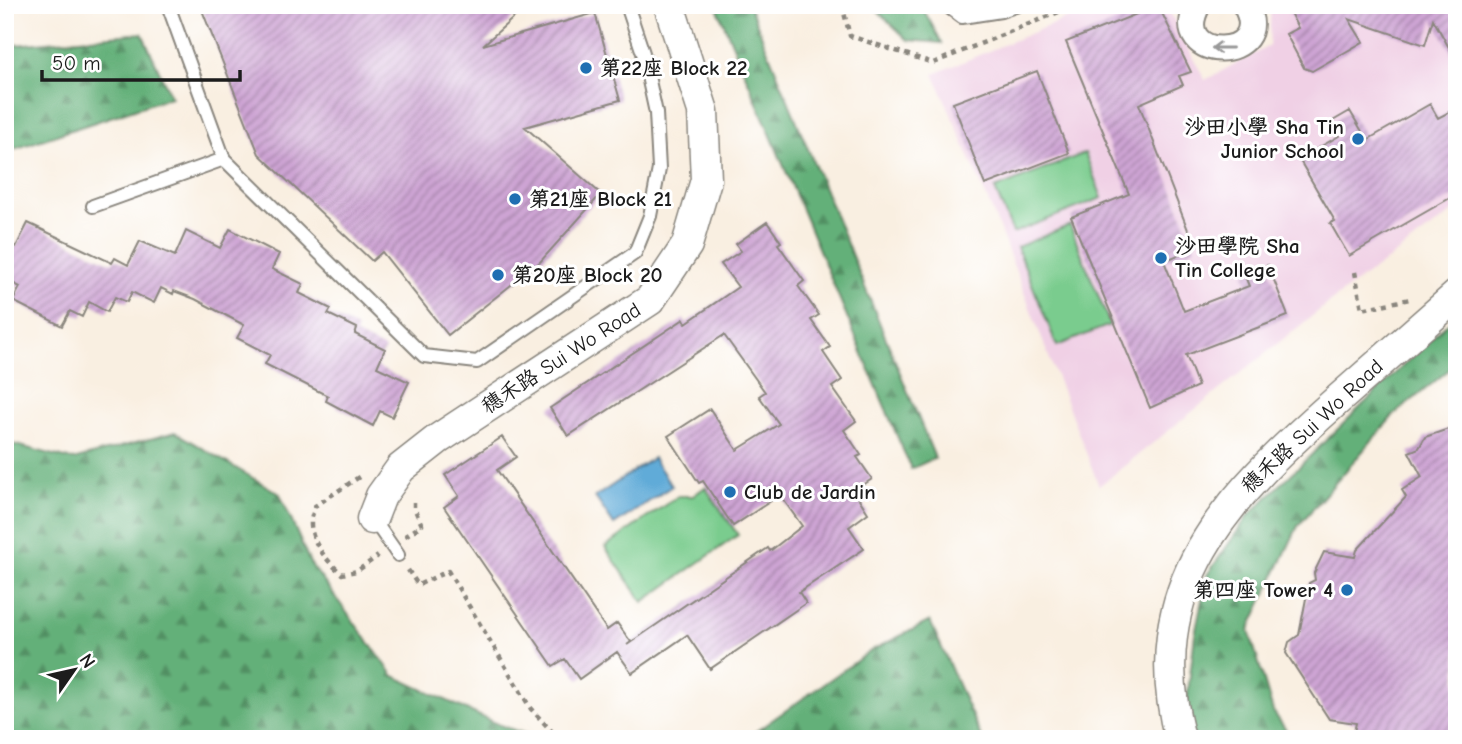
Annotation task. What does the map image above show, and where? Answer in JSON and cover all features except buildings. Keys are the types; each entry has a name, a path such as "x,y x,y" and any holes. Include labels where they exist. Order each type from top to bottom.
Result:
{"street":[{"name":"穗禾路 Sui Wo Road","path":"372,519 381,496 401,468 439,439 650,300 687,245 706,180 703,111 669,5"},
{"path":"1198,5 1193,22 1199,39 1214,50 1224,50 1233,48 1247,35 1250,16 1245,5"},
{"name":"穗禾路 Sui Wo Road","path":"1180,739 1171,696 1174,623 1188,573 1216,523 1237,496 1291,441 1457,295"}],"lane":[{"path":"168,5 224,159 424,356 477,362 635,253 650,216 659,169 656,113 643,54 627,5"},
{"path":"946,5 962,17 1001,11 1018,5"},
{"path":"93,206 224,159"},
{"path":"372,519 398,555"}],"path":[{"path":"842,5 849,36 933,63 1076,5"},
{"path":"1355,272 1362,309 1411,299"},
{"path":"398,555 418,585 448,571 531,709 559,739"}],"shaded area":[{"name":"沙田學院 Sha Tin College","path":"1098,5 1166,5 1205,80 1269,46 1271,5 1457,5 1457,209 1331,301 1099,486 994,215 934,74"}],"green space":[{"path":"716,5 749,5 935,458 911,469"},
{"path":"871,5 921,5 942,43 908,40"},
{"path":"142,33 171,97 5,152 5,46"},
{"path":"1085,153 1102,198 1013,233 995,189"},
{"path":"1070,225 1110,325 1057,346 1017,247"},
{"path":"1457,318 1457,363 1393,416 1298,526 1249,630 1273,711 1292,739 1195,739 1185,716 1195,634 1207,575 1248,516 1445,325"},
{"path":"175,432 280,494 310,563 394,676 497,724 539,739 5,739 5,442 73,460"},
{"path":"705,487 738,535 643,602 605,547 678,496 693,496"},
{"path":"930,621 982,739 745,739 872,650"}],"water":[{"path":"653,458 672,486 614,525 595,497"}],"place":[{"name":"第22座 Block 22","path":"586,68"},
{"name":"沙田小學 Sha Tin Junior School","path":"1358,139"},
{"name":"第21座 Block 21","path":"515,199"},
{"name":"沙田學院 Sha Tin College","path":"1161,258"},
{"name":"第20座 Block 20","path":"498,275"},
{"name":"Club de Jardin","path":"730,492"},
{"name":"第四座 Tower 4","path":"1347,590"}]}
